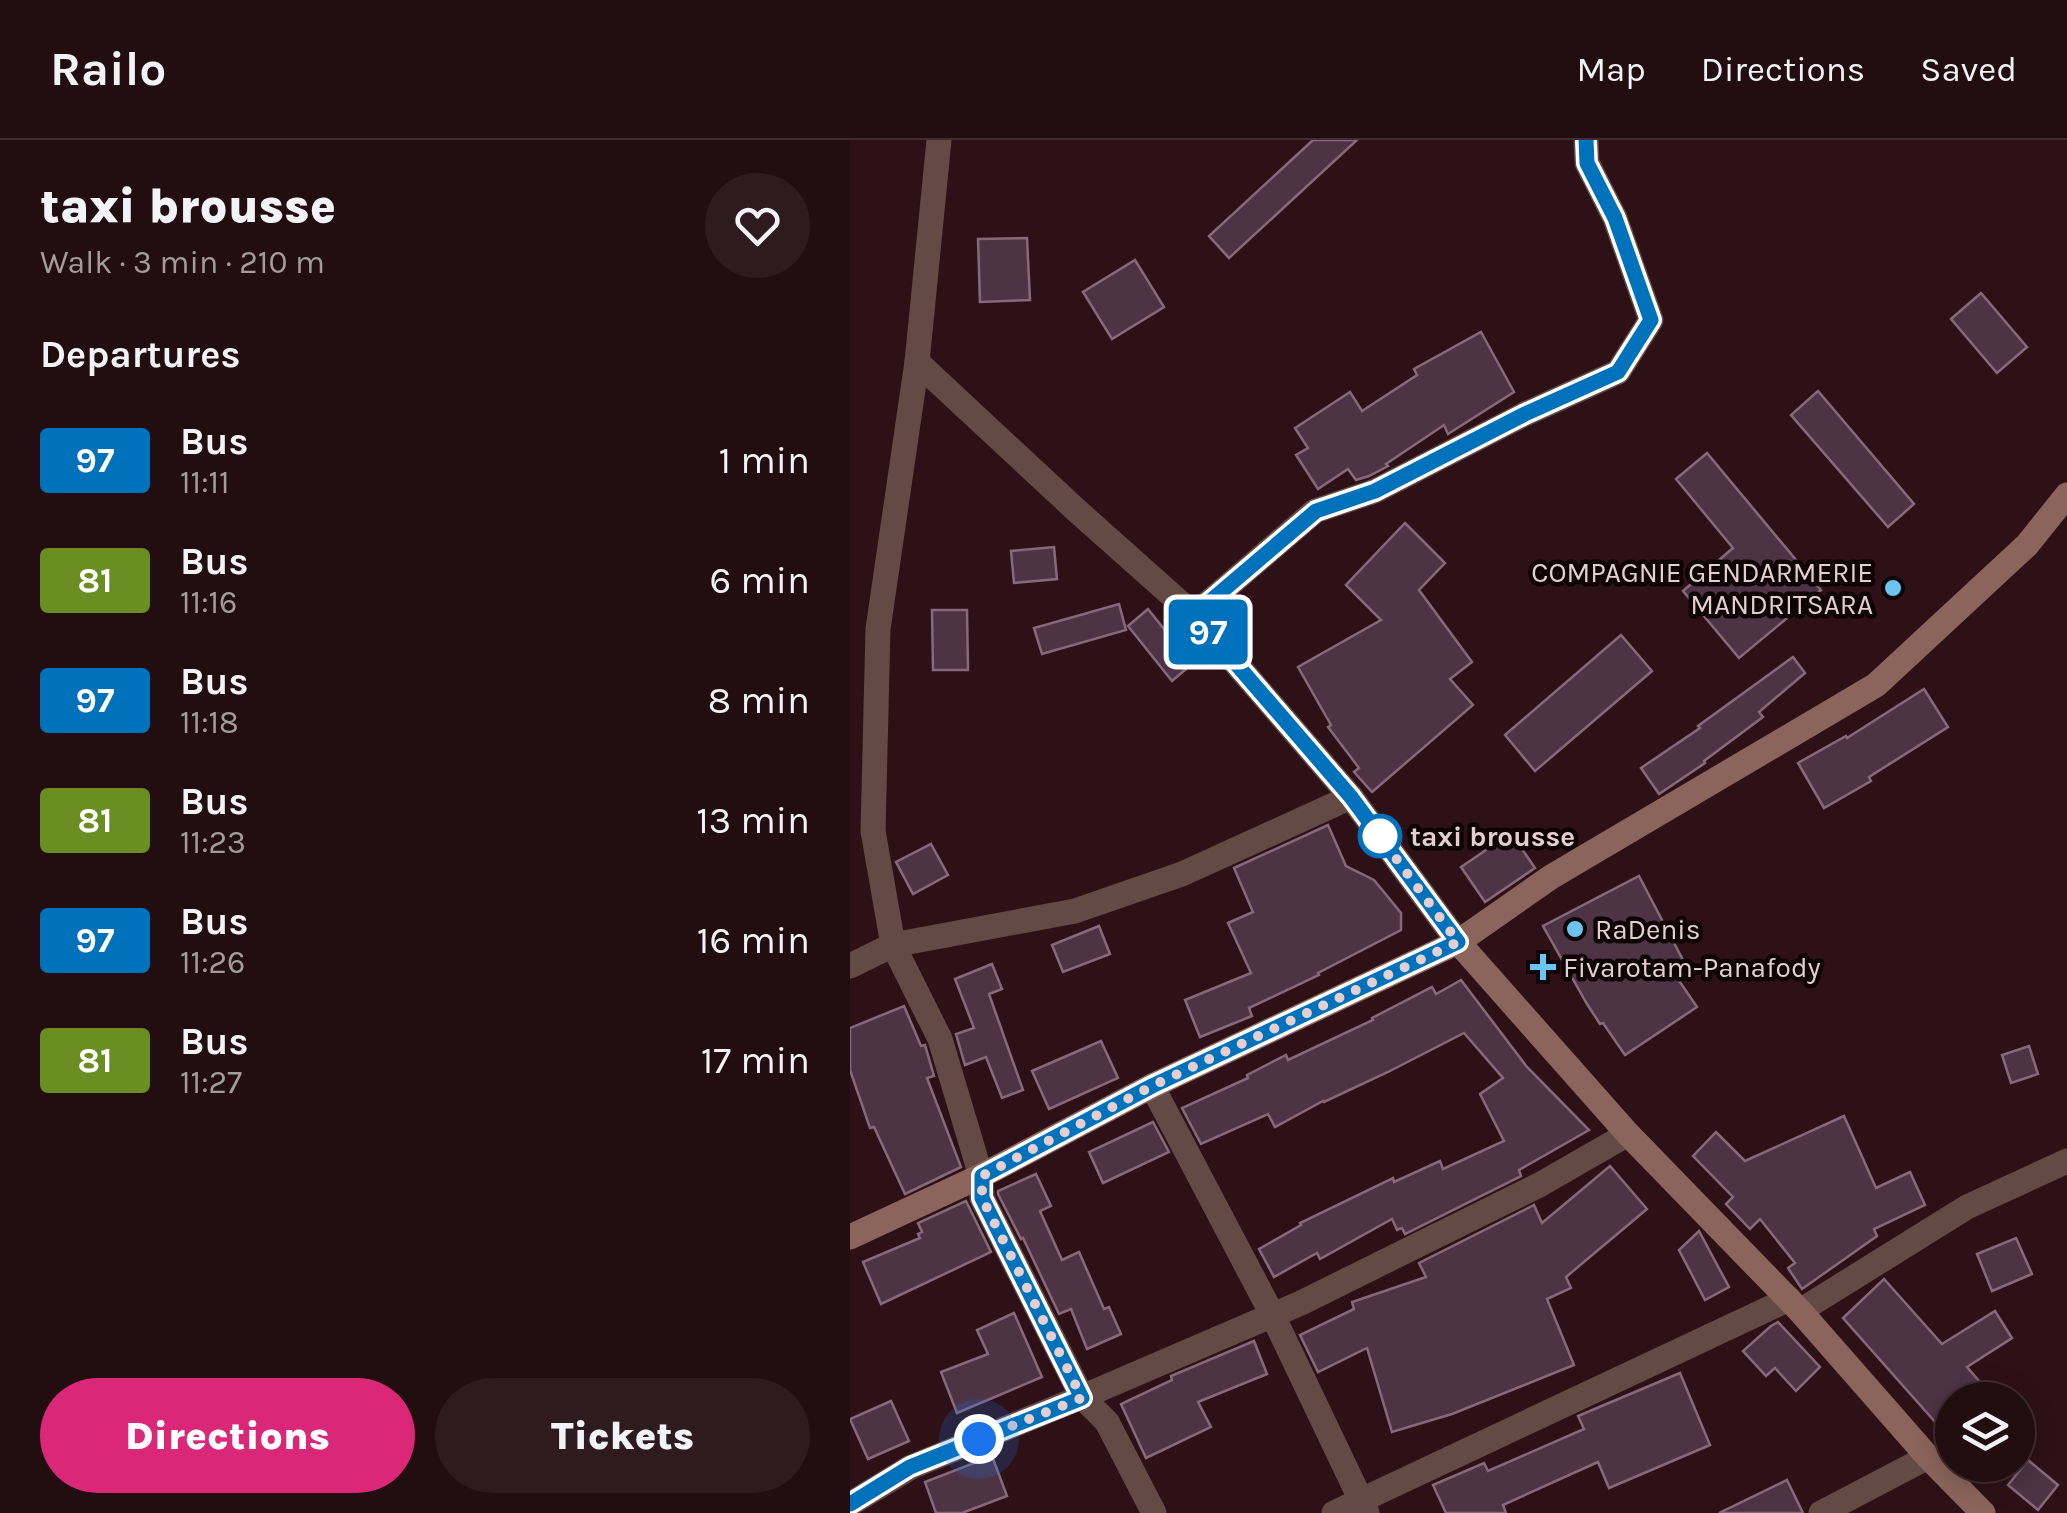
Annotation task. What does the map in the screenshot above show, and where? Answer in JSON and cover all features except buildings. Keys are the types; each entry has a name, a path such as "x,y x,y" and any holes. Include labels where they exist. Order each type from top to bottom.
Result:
{"main road":[{"path":"850,1237 982,1176 1152,1086 1458,942 1551,877 1876,685 2027,545 2067,495"},
{"path":"1458,942 1628,1134 1794,1305 1928,1457 1983,1513"}],"street":[{"path":"939,140 917,362 878,629 873,832 893,945 940,1039 982,1176 982,1198 1082,1398 1107,1422 1154,1513"},
{"path":"1194,615 1316,511 1375,491 1525,414 1618,372 1651,320 1615,218 1587,163 1586,140"},
{"path":"917,362 1194,615 1351,797 1458,942"},
{"path":"850,966 893,945 1075,911 1182,874 1351,797"},
{"path":"1152,1086 1273,1316 1364,1507"},
{"path":"850,1504 910,1467 1273,1316 1541,1184 1628,1134"},
{"path":"1334,1513 1364,1507 1794,1305 1967,1207 2067,1160"},
{"path":"1821,1513 1928,1457"}],"bus line":[{"name":"97","path":"850,1504 910,1467 1082,1398 982,1198 982,1176 1152,1086 1458,942 1351,797 1194,615 1316,511 1375,491 1525,414 1618,372 1651,320 1615,218 1587,163 1586,140"}],"place":[{"name":"COMPAGNIE GENDARMERIE MANDRITSARA","path":"1893,588"},
{"name":"taxi brousse","path":"1380,836"},
{"name":"RaDenis","path":"1575,929"},
{"name":"Fivarotam-Panafody","path":"1543,967"}],"route":[{"path":"979,1439 1082,1398 982,1198 982,1176 1152,1086 1458,942 1372,826 1380,836"}]}
